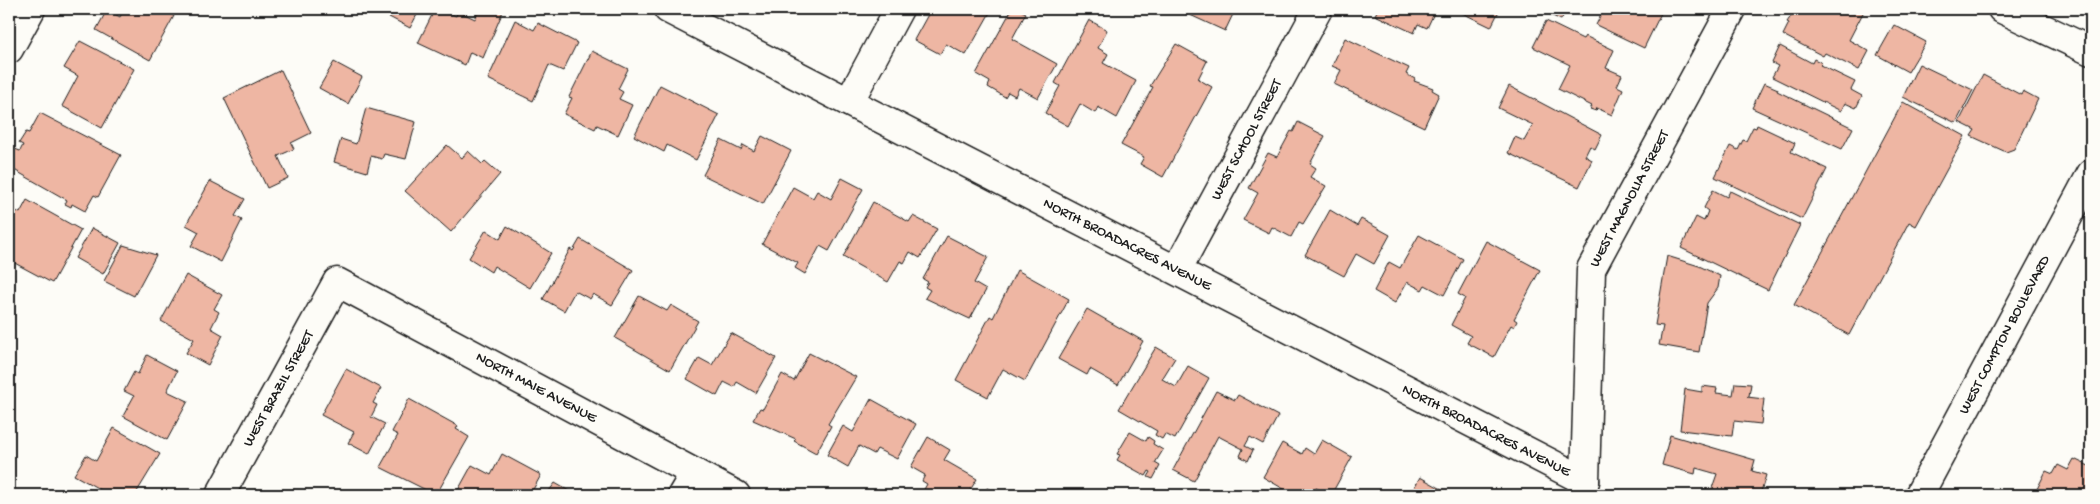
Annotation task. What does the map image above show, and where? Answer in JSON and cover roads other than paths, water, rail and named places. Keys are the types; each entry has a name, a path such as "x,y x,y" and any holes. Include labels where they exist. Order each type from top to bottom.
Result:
{"street":[{"path":"9,49 31,9"},
{"name":"NORTH BROADACRES AVENUE","path":"668,9 1177,270 1582,488"},
{"path":"850,102 899,9"},
{"name":"WEST SCHOOL STREET","path":"1177,270 1318,9"},
{"name":"WEST MAGNOLIA STREET","path":"1582,488 1592,269 1732,9"},
{"path":"2002,9 2091,51"},
{"name":"WEST COMPTON BOULEVARD","path":"1919,495 2091,174"},
{"name":"NORTH MAIE AVENUE","path":"337,282 689,484 736,495"},
{"name":"WEST BRAZIL STREET","path":"220,495 337,282"}]}
